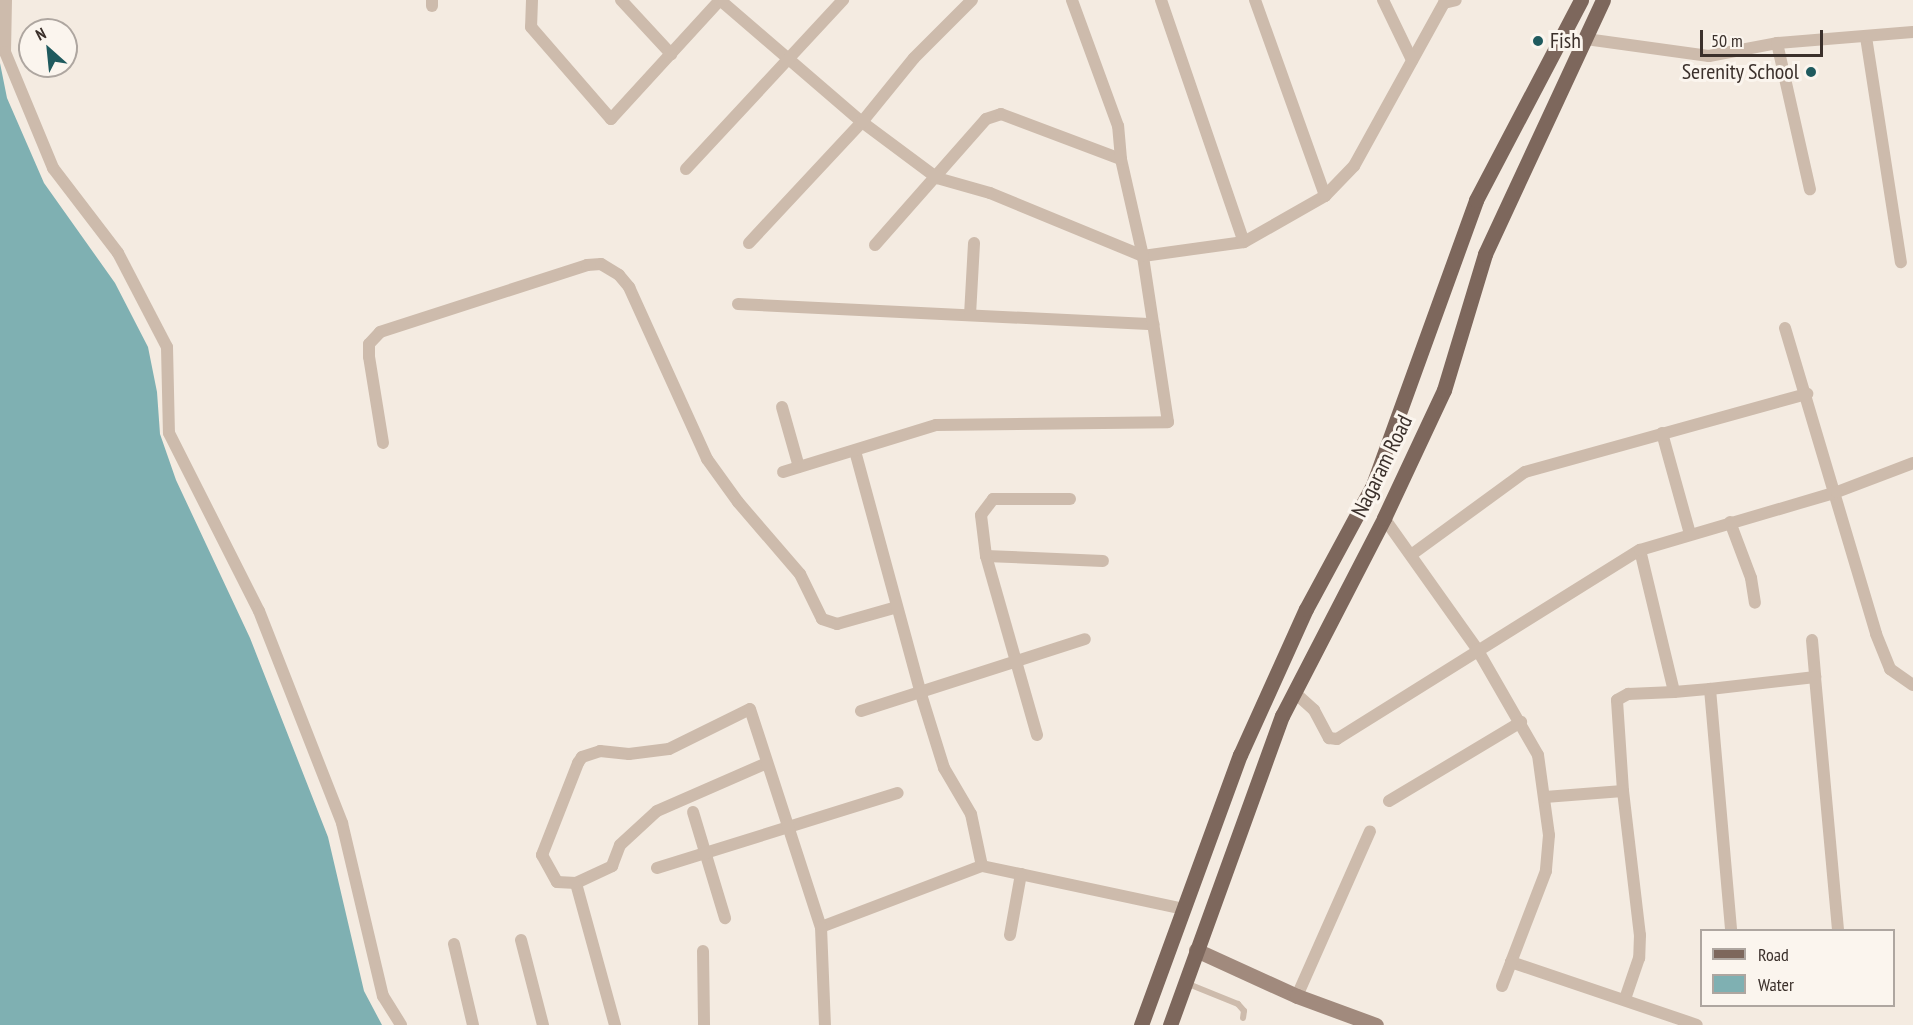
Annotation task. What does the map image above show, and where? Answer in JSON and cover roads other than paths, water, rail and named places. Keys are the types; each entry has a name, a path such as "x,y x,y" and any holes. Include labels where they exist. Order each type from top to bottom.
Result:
{"main road":[{"name":"Nagaram Road","path":"1141,1025 1240,755 1306,609 1373,484 1476,200 1581,0"},
{"name":"Nagaram Road","path":"1170,1025 1196,950 1294,692 1384,518 1444,390 1458,353 1485,254 1603,0"},
{"path":"1534,93 1554,103"}],"street":[{"path":"6,0 5,52 53,168 118,253 167,347 169,433 259,611 338,812 370,930 382,996 401,1025"},
{"path":"532,0 531,27 611,119 720,0 786,60 862,122 937,178 990,193 1143,256 1244,242 1325,196 1354,166 1444,3 1456,0"},
{"path":"621,0 671,54"},
{"path":"686,169 843,0"},
{"path":"749,243 862,122 914,58 972,0"},
{"path":"783,472 936,425 1168,422 1143,256 1120,159 1118,126 1072,0"},
{"path":"1161,0 1244,242"},
{"path":"1255,0 1325,196"},
{"path":"1383,0 1412,60"},
{"path":"1586,39 1709,56 1777,43 1913,32"},
{"path":"1866,37 1901,262"},
{"path":"1777,43 1810,189"},
{"path":"874,245 937,178 986,119 1001,114 1120,159"},
{"path":"970,315 974,243"},
{"path":"382,443 369,357 369,344 380,332 587,265 601,264 619,275 628,287 707,459 738,502 801,574 822,619 837,624 897,607"},
{"path":"738,303 1154,324"},
{"path":"1785,328 1837,492 1876,634 1890,669 1913,685"},
{"path":"1412,555 1526,472 1807,394"},
{"path":"782,407 799,467"},
{"path":"1662,433 1690,534"},
{"path":"855,451 920,691 944,768 971,814 982,866"},
{"path":"1294,692 1314,710 1329,738 1337,739 1477,649 1640,550 1837,492 1913,463"},
{"path":"1037,735 986,556 981,515 987,503 993,499 1070,499"},
{"path":"1384,518 1477,649 1538,755 1545,797 1546,871 1502,986"},
{"path":"1730,522 1751,578 1755,603"},
{"path":"1640,550 1674,692"},
{"path":"986,556 1103,561"},
{"path":"861,711 1085,639"},
{"path":"1812,640 1838,929"},
{"path":"1625,999 1639,958 1640,934 1623,791 1617,700 1628,693 1710,689 1815,677"},
{"path":"1710,689 1731,929"},
{"path":"767,763 657,811 620,845 612,866 576,883 557,882 542,855 543,843 582,757 600,751 629,754 669,749 750,709 821,927 825,1025"},
{"path":"1389,801 1521,722"},
{"path":"1545,797 1623,791"},
{"path":"657,868 898,793"},
{"path":"693,812 725,918"},
{"path":"1297,996 1370,831"},
{"path":"821,927 982,866 1184,909"},
{"path":"1010,935 1021,874"},
{"path":"576,883 615,1025"},
{"path":"521,940 543,1025"},
{"path":"454,944 473,1025"},
{"path":"1196,950 1297,996 1376,1025"},
{"path":"703,951 704,1025"},
{"path":"1511,962 1697,1025"}],"lane":[{"path":"1185,982 1238,1004 1244,1011 1243,1018"}],"water":[{"path":"0,63 7,98 44,183 115,283 148,347 157,392 160,434 176,480 250,638 328,837 364,991 382,1025 0,1025"}],"place":[{"name":"Fish","path":"1538,41"},
{"name":"Serenity School","path":"1811,72"}]}
